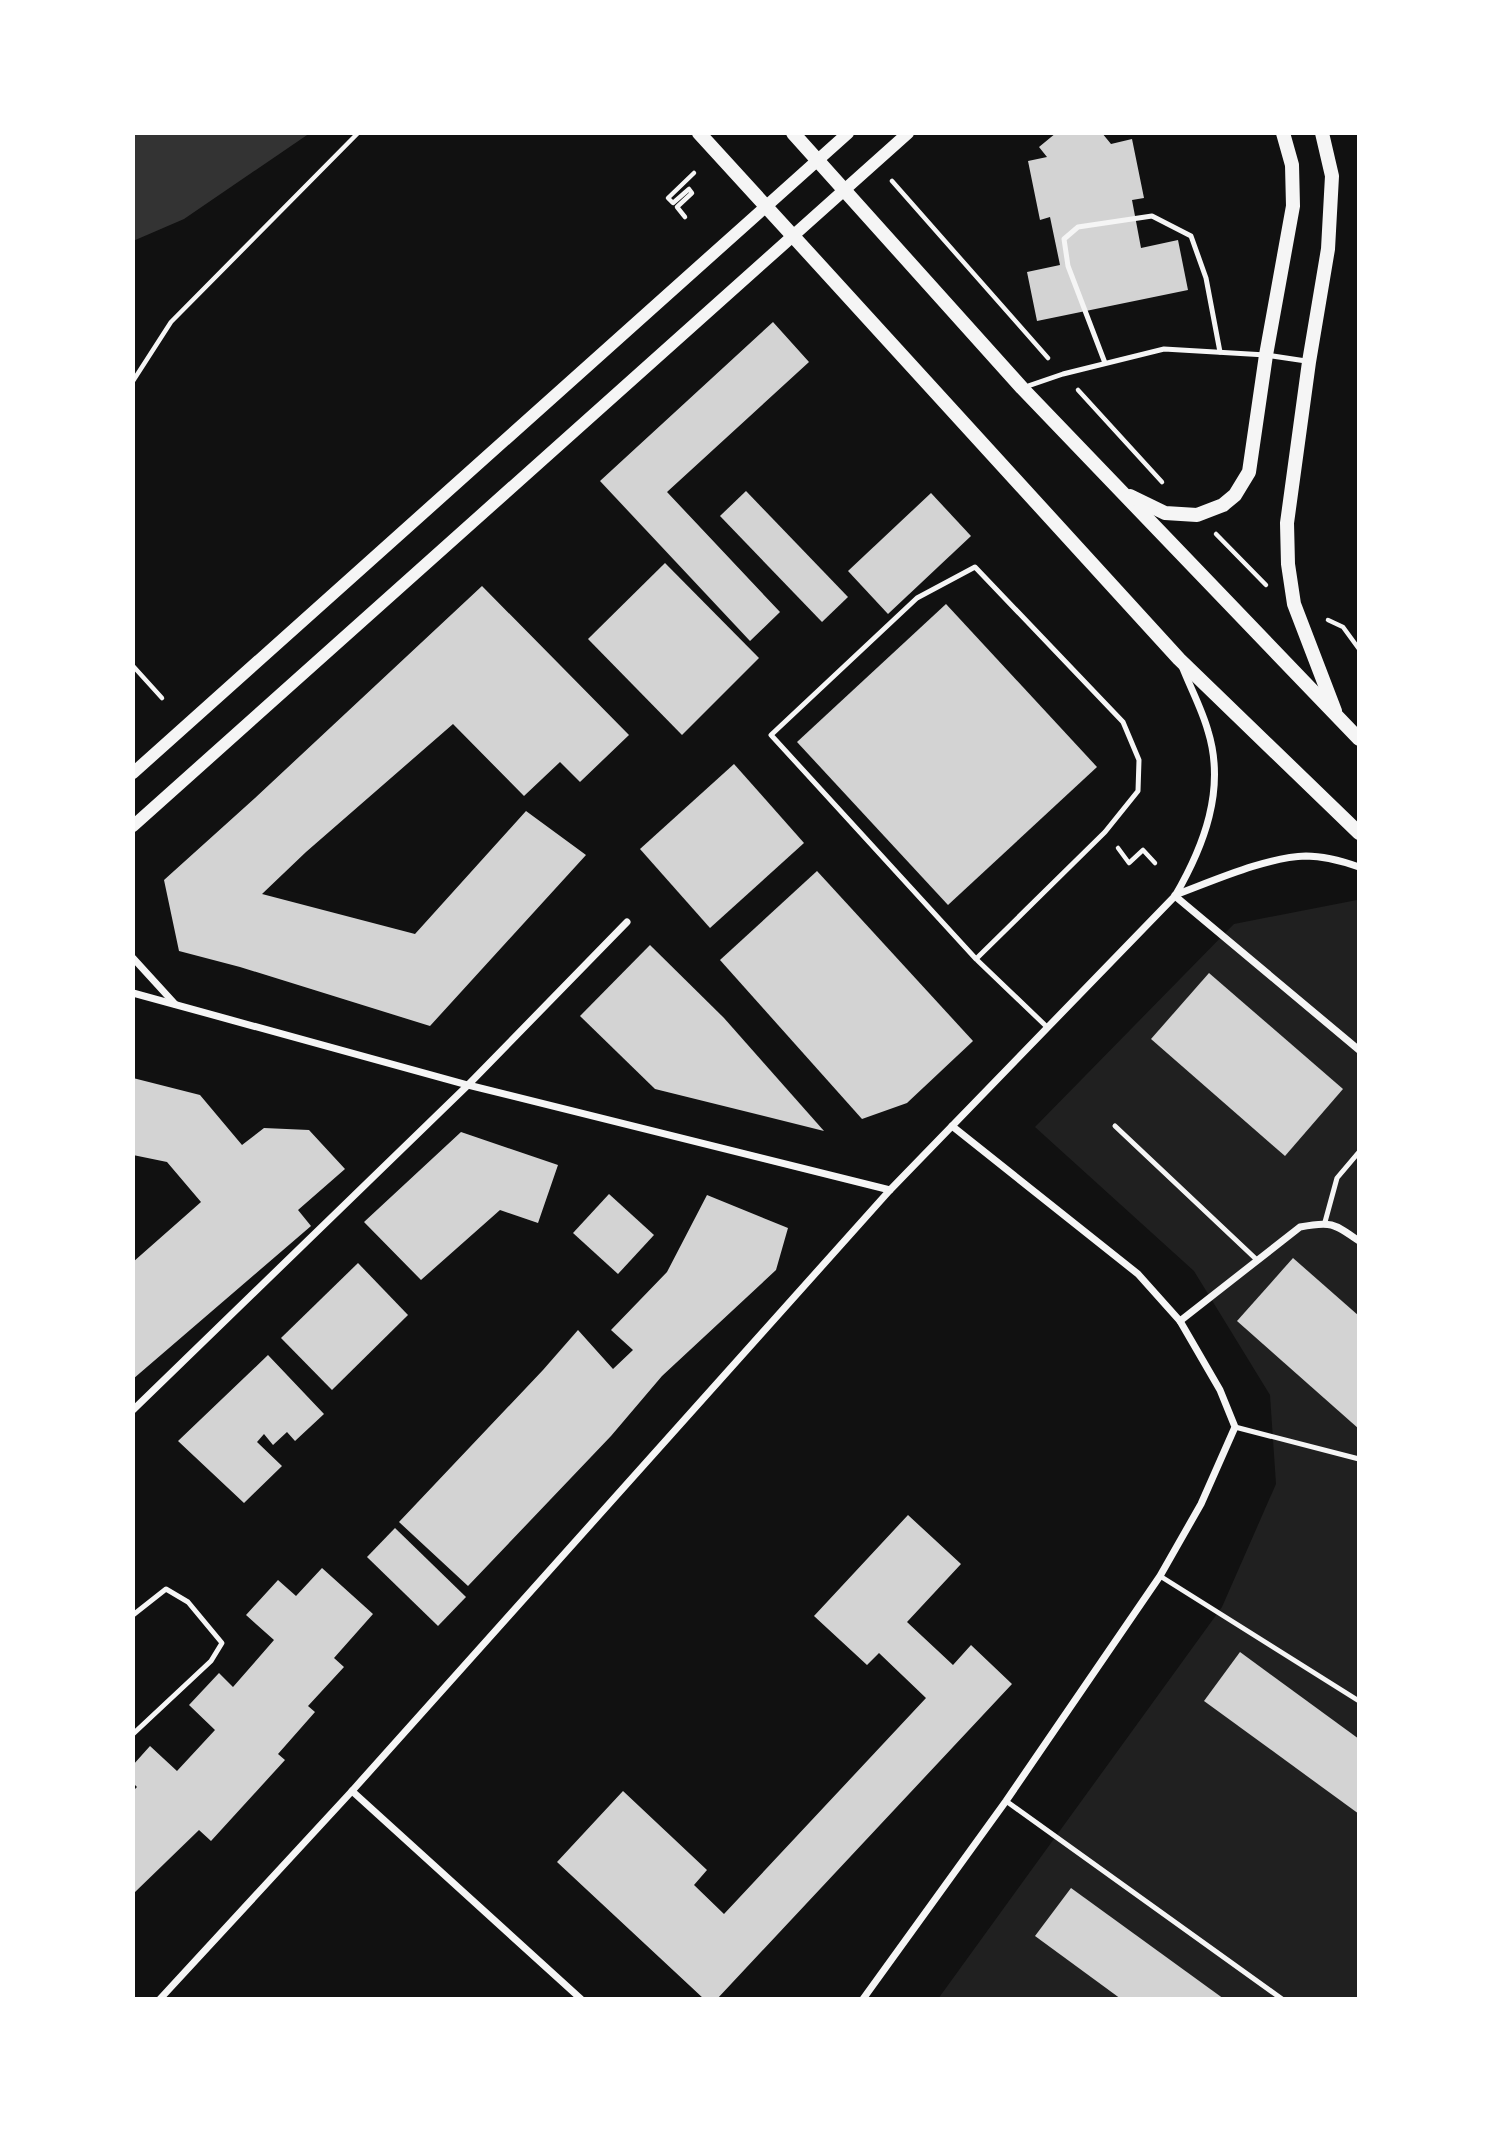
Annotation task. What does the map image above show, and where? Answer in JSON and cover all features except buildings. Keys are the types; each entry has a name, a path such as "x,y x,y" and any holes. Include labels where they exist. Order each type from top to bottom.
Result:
{"main road":[{"path":"699,133 1179,659 1359,833"},
{"path":"793,133 1118,490 1359,739"},
{"path":"1118,490 1165,513 1197,515 1223,505 1235,495 1249,472 1266,355 1293,206 1292,165 1283,133"},
{"path":"1322,133 1332,176 1328,249 1287,523 1288,564 1294,604 1338,719"}],"street":[{"path":"133,773 848,133"},
{"path":"133,826 908,133"},
{"path":"160,1999 352,1791 890,1190 1175,895 1193,864 1206,831 1213,801 1213,755 1209,731 1179,659"},
{"path":"1175,895 1235,873 1305,856 1339,860 1359,867"},
{"path":"1175,895 1359,1050"},
{"path":"133,1410 468,1085 627,922"},
{"path":"133,958 175,1004"},
{"path":"133,993 468,1085 890,1190"},
{"path":"863,1999 1006,1801 1160,1576 1201,1504 1235,1427 1220,1390 1180,1321 1138,1274 953,1126"},
{"path":"1180,1321 1300,1227 1325,1222 1343,1229 1359,1241"},
{"path":"352,1791 582,1999"}],"lane":[{"path":"1105,363 1068,266 1064,239 1078,227 1152,216 1191,236 1206,278 1220,352"},
{"path":"1023,388 1063,374 1164,349 1266,355 1309,362"},
{"path":"976,959 1105,832 1138,791 1139,760 1124,722 975,567 917,598 771,735 976,959 1047,1027"},
{"path":"1115,1126 1257,1260"},
{"path":"1325,1222 1337,1178 1359,1152"},
{"path":"1235,1427 1359,1459"},
{"path":"1160,1576 1359,1701"},
{"path":"133,1615 166,1589 188,1602 222,1643 211,1661 133,1734"},
{"path":"1006,1801 1282,1999"}],"path":[{"path":"133,381 171,322 358,133"},
{"path":"685,216 677,207 692,193 689,189 673,203 668,198 694,173"},
{"path":"921,213 1164,484"},
{"path":"1197,515 1263,583 1294,604 1343,627 1359,649"},
{"path":"133,666 162,698"},
{"path":"1129,863 1143,850 1155,863"}],"shaded area":[{"path":"133,133 310,133 184,219 133,241"},
{"path":"1357,900 1359,1999 938,1999 1222,1607 1276,1484 1270,1395 1194,1271 1035,1127 1234,924"}]}
